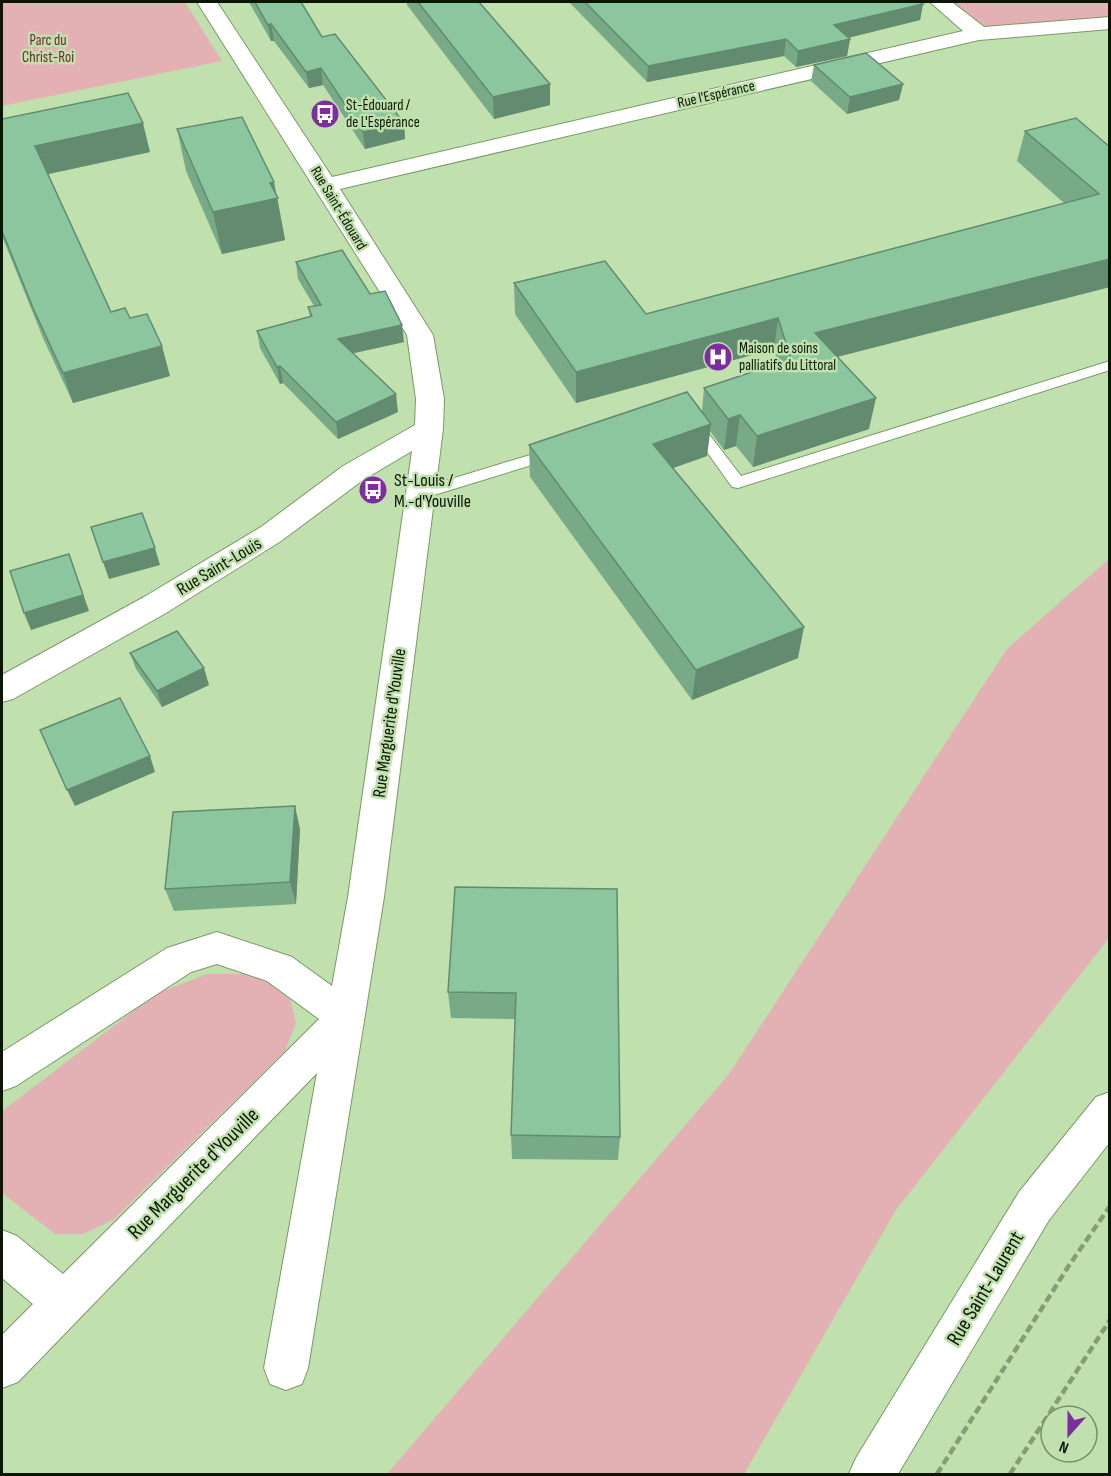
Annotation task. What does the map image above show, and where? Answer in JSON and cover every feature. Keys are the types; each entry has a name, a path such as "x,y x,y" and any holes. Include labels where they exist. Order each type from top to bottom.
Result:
{"street":[{"name":"Rue Saint-Édouard","path":"207,2 420,335 430,399 429,429"},
{"path":"940,2 979,34"},
{"name":"Rue l'Espérance","path":"326,185 979,34 1110,23"},
{"name":"Rue Marguerite d'Youville","path":"286,1368 366,897 429,429"},
{"name":"Rue Saint-Louis","path":"2,690 154,605 271,534 352,473 429,429"},
{"path":"2,1073 80,1021 180,960 217,948 279,969 346,1017"},
{"name":"Rue Marguerite d'Youville","path":"2,1366 346,1017"},
{"name":"Rue Saint-Laurent","path":"872,1474 1034,1206 1110,1110"},
{"path":"2,1251 65,1303"}],"lane":[{"path":"686,412 738,483 1110,365"},
{"path":"421,494 564,450"}],"path":[{"path":"937,1474 1068,1267 1110,1206"},
{"path":"1010,1474 1110,1320"}],"green space":[{"name":"Parc du Christ-Roi","path":"2,2 185,2 222,61 2,106"},
{"path":"940,2 1109,2 1109,23 979,34"},
{"path":"1109,559 1109,938 896,1210 744,1474 387,1474 729,1074 1007,649"},
{"path":"207,974 247,974 288,991 296,1023 285,1051 113,1220 83,1234 55,1234 2,1193 2,1111 156,994"}],"building":[{"path":"255,2 301,2 322,37 335,34 404,123 363,132 321,68 306,72 271,24 268,25"},
{"path":"418,2 479,2 550,84 493,97"},
{"path":"585,2 919,2 923,4 834,25 850,39 798,51 786,39 648,66"},
{"path":"866,53 903,84 850,97 814,65"},
{"path":"128,93 143,123 35,146 111,312 125,308 130,318 147,314 162,346 63,373 33,308 2,231 2,119"},
{"path":"242,117 274,182 270,183 278,198 213,212 177,129"},
{"path":"1076,118 1110,147 1110,259 815,333 876,398 757,436 740,415 728,419 704,388 791,359 778,318 576,372 514,283 605,261 646,314 1099,194 1025,131"},
{"path":"342,250 370,294 385,291 402,325 338,339 396,394 336,422 280,366 277,367 257,331 312,316 308,307 321,305 296,262"},
{"path":"687,392 711,424 653,444 804,627 696,670 529,445"},
{"path":"142,513 155,548 103,562 91,527"},
{"path":"69,554 83,595 24,613 10,571"},
{"path":"177,631 204,668 157,691 130,653"},
{"path":"120,698 150,756 67,790 40,730"},
{"path":"295,806 290,882 165,889 173,812"},
{"path":"455,887 617,889 620,1137 511,1135 516,993 448,992"}],"place":[{"name":"St-Édouard / de L'Espérance","path":"325,114"},
{"name":"Maison de soins palliatifs du Littoral","path":"718,357"},
{"name":"St-Louis / M.-d'Youville","path":"373,490"}]}
